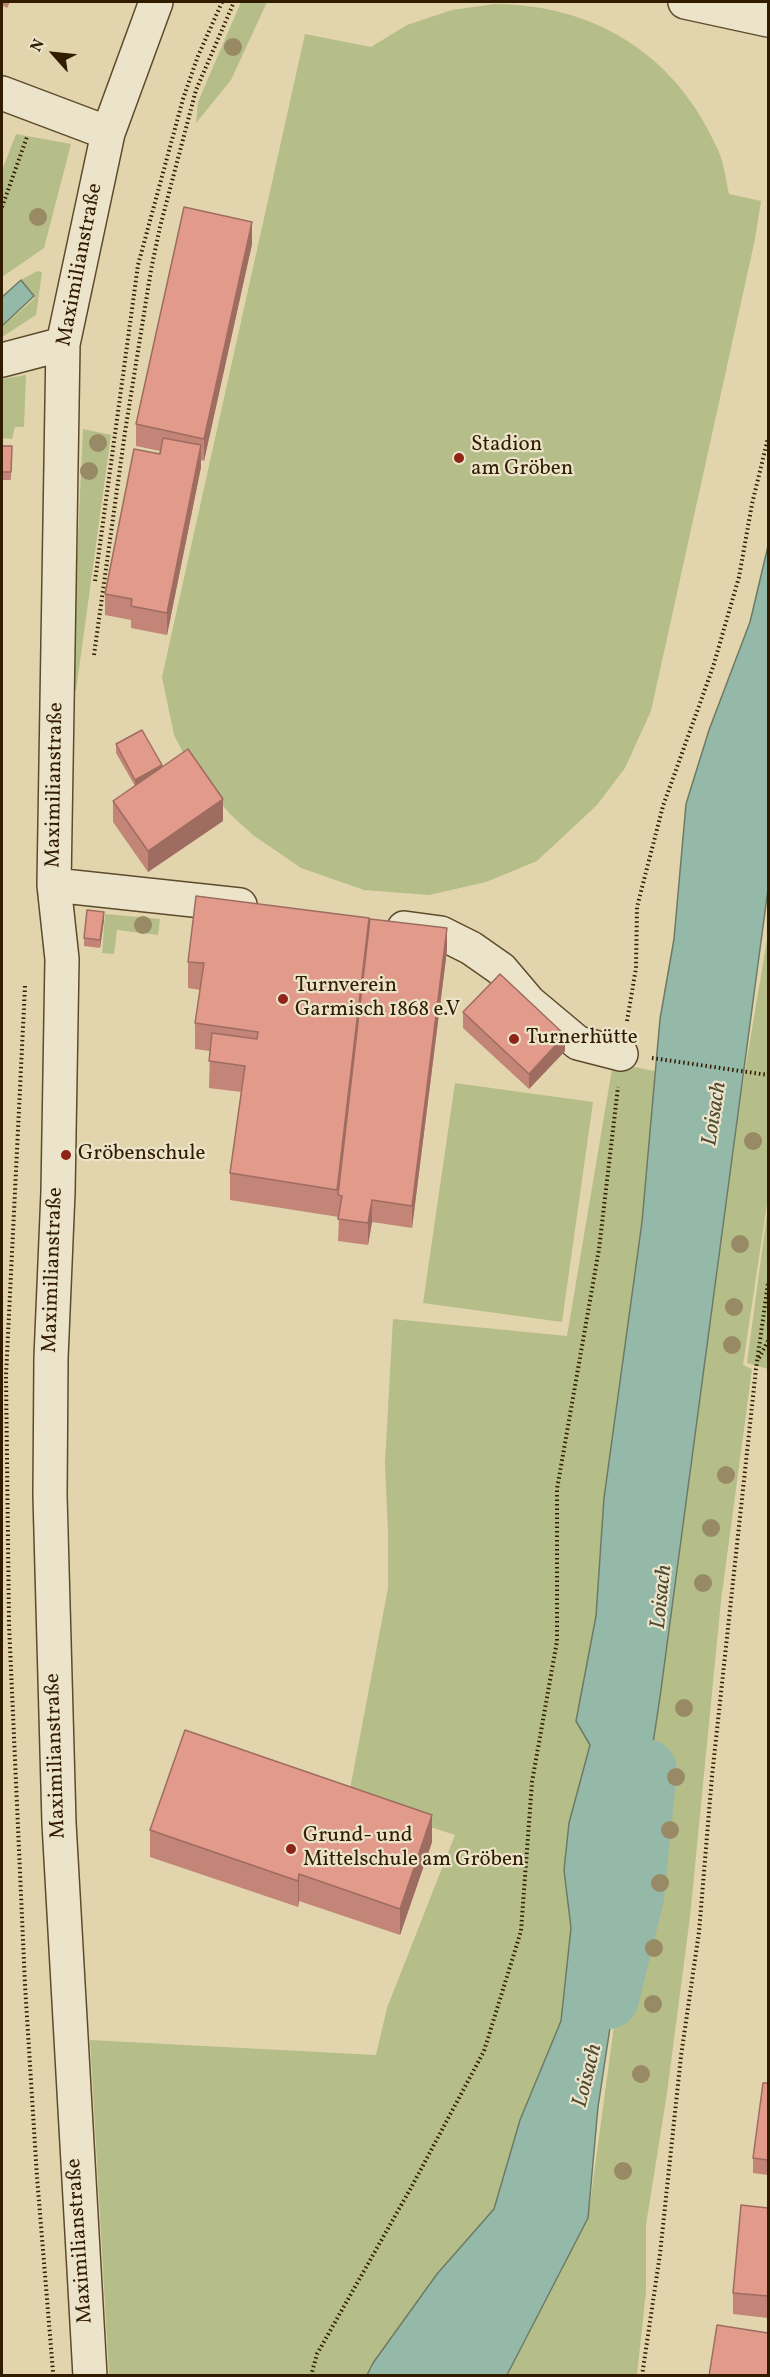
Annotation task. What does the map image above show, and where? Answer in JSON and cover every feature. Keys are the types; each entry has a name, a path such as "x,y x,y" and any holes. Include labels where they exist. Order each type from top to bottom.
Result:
{"street":[{"name":"Maximilianstraße","path":"90,2376 58,1823 50,1496 51,1358 58,1183 62,959 54,885 63,344 108,133 156,2"},
{"path":"685,2 768,20"},
{"path":"2,93 108,133"},
{"path":"2,360 63,344"},
{"path":"54,885 264,909"},
{"path":"378,924 441,933 471,948 501,969 530,1002 578,1043 621,1054"}],"path":[{"path":"94,593 138,265 183,99 198,56 222,2"},
{"path":"94,657 125,432 160,227 196,90 234,2"},
{"path":"2,207 37,108"},
{"path":"311,2376 317,2354 412,2186 484,2051 521,1930 532,1782 557,1641 557,1490 599,1249 621,1054 636,968 637,907 663,806 713,667 739,577 752,504 768,438"},
{"path":"621,1054 768,1075"},
{"path":"642,2376 660,2254 681,2056 699,1932 712,1776 757,1361 768,1283"},
{"path":"757,1361 768,1341"}],"green space":[{"path":"241,2 267,2 231,80 196,123 198,102"},
{"name":"Stadion am Gröben","path":"495,4 532,7 567,14 600,26 629,42 656,63 680,88 701,117 720,155 729,194 761,201 755,239 651,711 625,768 597,805 537,861 486,882 429,895 364,890 301,868 253,835 231,815 191,768 174,735 162,677 305,34 371,47 407,25 452,10"},
{"path":"16,134 71,144 44,248 2,277 2,171"},
{"path":"37,271 42,272 36,315 2,337 2,327 35,298 21,280"},
{"path":"26,375 24,427 15,427 12,439 2,438 2,379"},
{"path":"83,429 111,435 76,691 71,689"},
{"path":"105,914 160,919 158,935 117,930 114,954 102,953"},
{"path":"768,934 768,1197 743,1365 752,1369 721,1601 690,1917 667,2093 646,2225 646,2292 637,2375 507,2376 588,2218 719,1250 742,1088"},
{"path":"613,1063 655,1071 642,1222 596,1616 576,1721 590,1745 569,1823 564,1870 571,1928 561,2021 520,2120 494,2209 437,2274 373,2363 367,2375 109,2375 90,2040 376,2055 387,2008 455,1835 348,1800 388,1588 385,1463 393,1319 567,1336"},
{"path":"455,1083 593,1102 562,1322 423,1303"},
{"path":"768,1206 768,1369 747,1363"}],"water":[{"path":"21,280 34,296 2,326 2,297"},
{"path":"768,546 768,889 660,1697 598,2107 588,2218 507,2375 367,2375 373,2363 437,2274 494,2209 520,2120 561,2021 571,1928 564,1870 569,1823 590,1745 576,1721 596,1616 604,1498 642,1222 660,1019 674,939 686,804 709,730 750,622"}],"building":[{"path":"184,207 252,222 204,439 136,424"},
{"path":"163,438 201,445 167,613 131,606 132,599 105,594 134,449 160,454"},
{"path":"2,446 12,446 11,472 2,472"},
{"path":"142,730 162,765 135,780 116,744"},
{"path":"188,749 223,799 148,851 113,801"},
{"path":"196,896 369,918 337,1190 230,1173 245,1066 209,1061 212,1033 257,1039 258,1032 195,1023 204,963 188,962"},
{"path":"87,910 104,912 100,940 84,938"},
{"path":"370,919 447,928 412,1206 372,1200 368,1223 338,1219 342,1196 338,1195"},
{"name":"Turnerhütte","path":"500,974 565,1035 529,1074 463,1012"},
{"name":"Grund- und Mittelschule am Gröben","path":"185,1730 432,1815 400,1909 299,1874 298,1881 150,1830"},
{"path":"763,2083 768,2083 768,2160 753,2158"},
{"path":"741,2205 768,2208 768,2296 733,2293"},
{"path":"717,2325 768,2333 768,2376 709,2376"}],"waterway":[{"name":"Loisach","path":"608,1998 633,1896 646,1770"}],"place":[{"name":"Stadion am Gröben","path":"459,458"},
{"name":"Turnverein Garmisch 1868 e.V","path":"283,999"},
{"name":"Turnerhütte","path":"514,1039"},
{"name":"Gröbenschule","path":"66,1155"},
{"name":"Grund- und Mittelschule am Gröben","path":"291,1849"}]}
